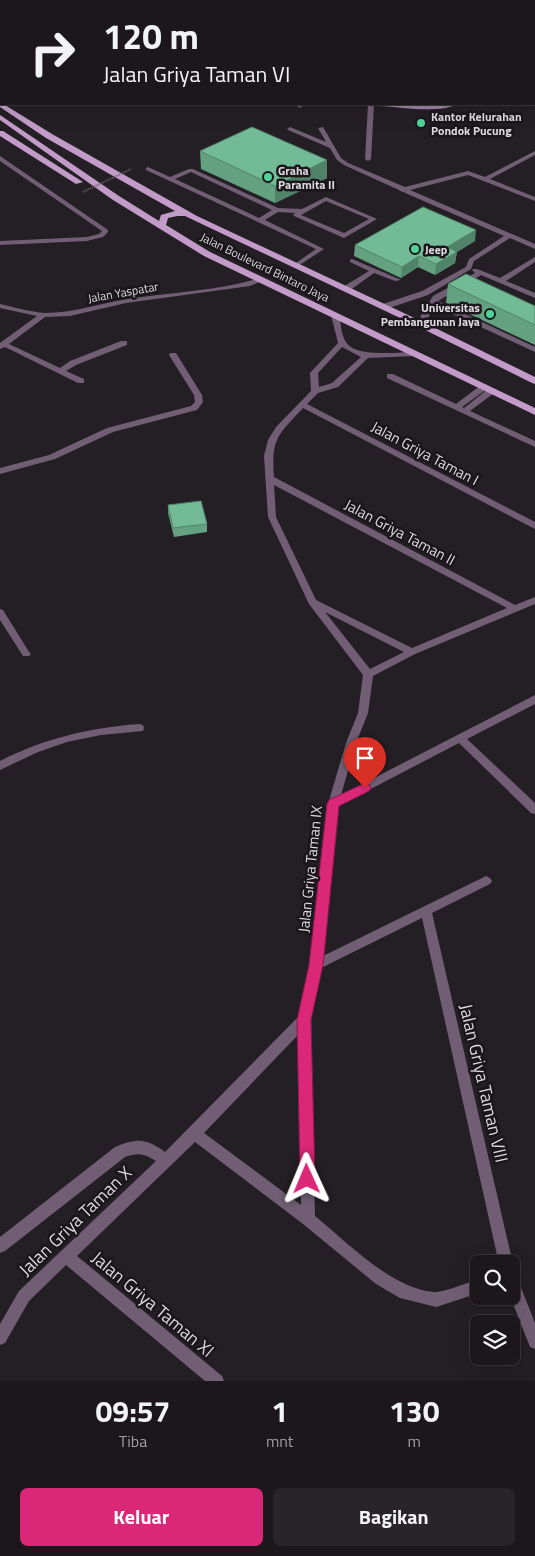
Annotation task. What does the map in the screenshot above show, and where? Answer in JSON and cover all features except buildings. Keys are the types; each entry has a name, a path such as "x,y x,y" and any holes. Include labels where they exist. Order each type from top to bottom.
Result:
{"main road":[{"name":"Jalan Boulevard Bintaro Jaya","path":"2,105 49,136 188,214 535,381"},
{"path":"391,105 414,107 439,105"},
{"name":"Jalan Boulevard Bintaro Jaya","path":"0,117 33,142 112,195 207,254 535,412"},
{"path":"0,133 78,182 112,195"},
{"path":"162,227 164,217 168,214 188,214"}],"street":[{"path":"368,159 371,105"},
{"path":"320,128 339,158 346,164 535,247"},
{"path":"290,129 333,147"},
{"path":"486,179 535,153"},
{"path":"0,158 106,231 101,236 87,238 0,244"},
{"path":"148,169 321,249 295,266"},
{"path":"170,179 191,170 277,210 303,211 326,199 374,219 344,236 296,215 303,211"},
{"path":"402,190 463,174 475,175 535,199"},
{"path":"259,221 277,210"},
{"path":"383,307 425,293 469,268 471,260 509,236"},
{"path":"500,281 535,259"},
{"path":"352,261 397,280"},
{"path":"469,268 535,296"},
{"path":"346,289 374,270"},
{"path":"420,324 434,300 480,273"},
{"name":"Jalan Yaspatar","path":"0,306 43,315 70,314 126,301 220,289 250,284 260,280"},
{"path":"425,293 434,300 535,350"},
{"path":"43,315 2,345 81,381"},
{"path":"335,315 342,343 347,348 366,356 415,354"},
{"path":"60,371 73,363 124,343"},
{"path":"314,391 314,373 342,343"},
{"path":"0,471 52,457 110,430 194,408 199,402 198,395 173,355"},
{"path":"366,356 335,385 314,391 279,429 272,440 268,456 272,517 312,602 368,674 412,652 535,600"},
{"path":"390,376 535,444"},
{"path":"457,407 488,389"},
{"path":"465,411 488,389"},
{"name":"Jalan Griya Taman I","path":"302,404 535,526"},
{"name":"Jalan Griya Taman II","path":"270,480 516,609"},
{"path":"312,602 412,652"},
{"path":"0,612 26,654"},
{"name":"Jalan Griya Taman IX","path":"308,1219 304,1020 316,965 333,804 351,743 363,713 368,674"},
{"path":"333,804 535,699"},
{"path":"0,766 42,745 70,736 101,730 139,728"},
{"path":"460,738 535,810"},
{"path":"316,965 486,880"},
{"name":"Jalan Griya Taman VIII","path":"426,911 504,1255"},
{"name":"Jalan Griya Taman X","path":"0,1338 24,1296 194,1134 304,1020"},
{"path":"194,1134 308,1219 381,1279 405,1293 436,1300 470,1289"},
{"name":"Jalan Griya Taman X","path":"0,1246 120,1152 134,1146 146,1146 166,1161"},
{"name":"Jalan Griya Taman XI","path":"66,1256 217,1381"},
{"path":"520,1303 535,1342"}],"path":[{"path":"84,192 131,169"}],"place":[{"name":"Kantor Kelurahan Pondok Pucung","path":"421,123"},
{"name":"Graha Paramita II","path":"268,177"},
{"name":"Jeep","path":"415,249"},
{"name":"Universitas Pembangunan Jaya","path":"490,314"}],"route":[{"path":"307,1179 304,1020 316,965 333,804 365,788"}]}
